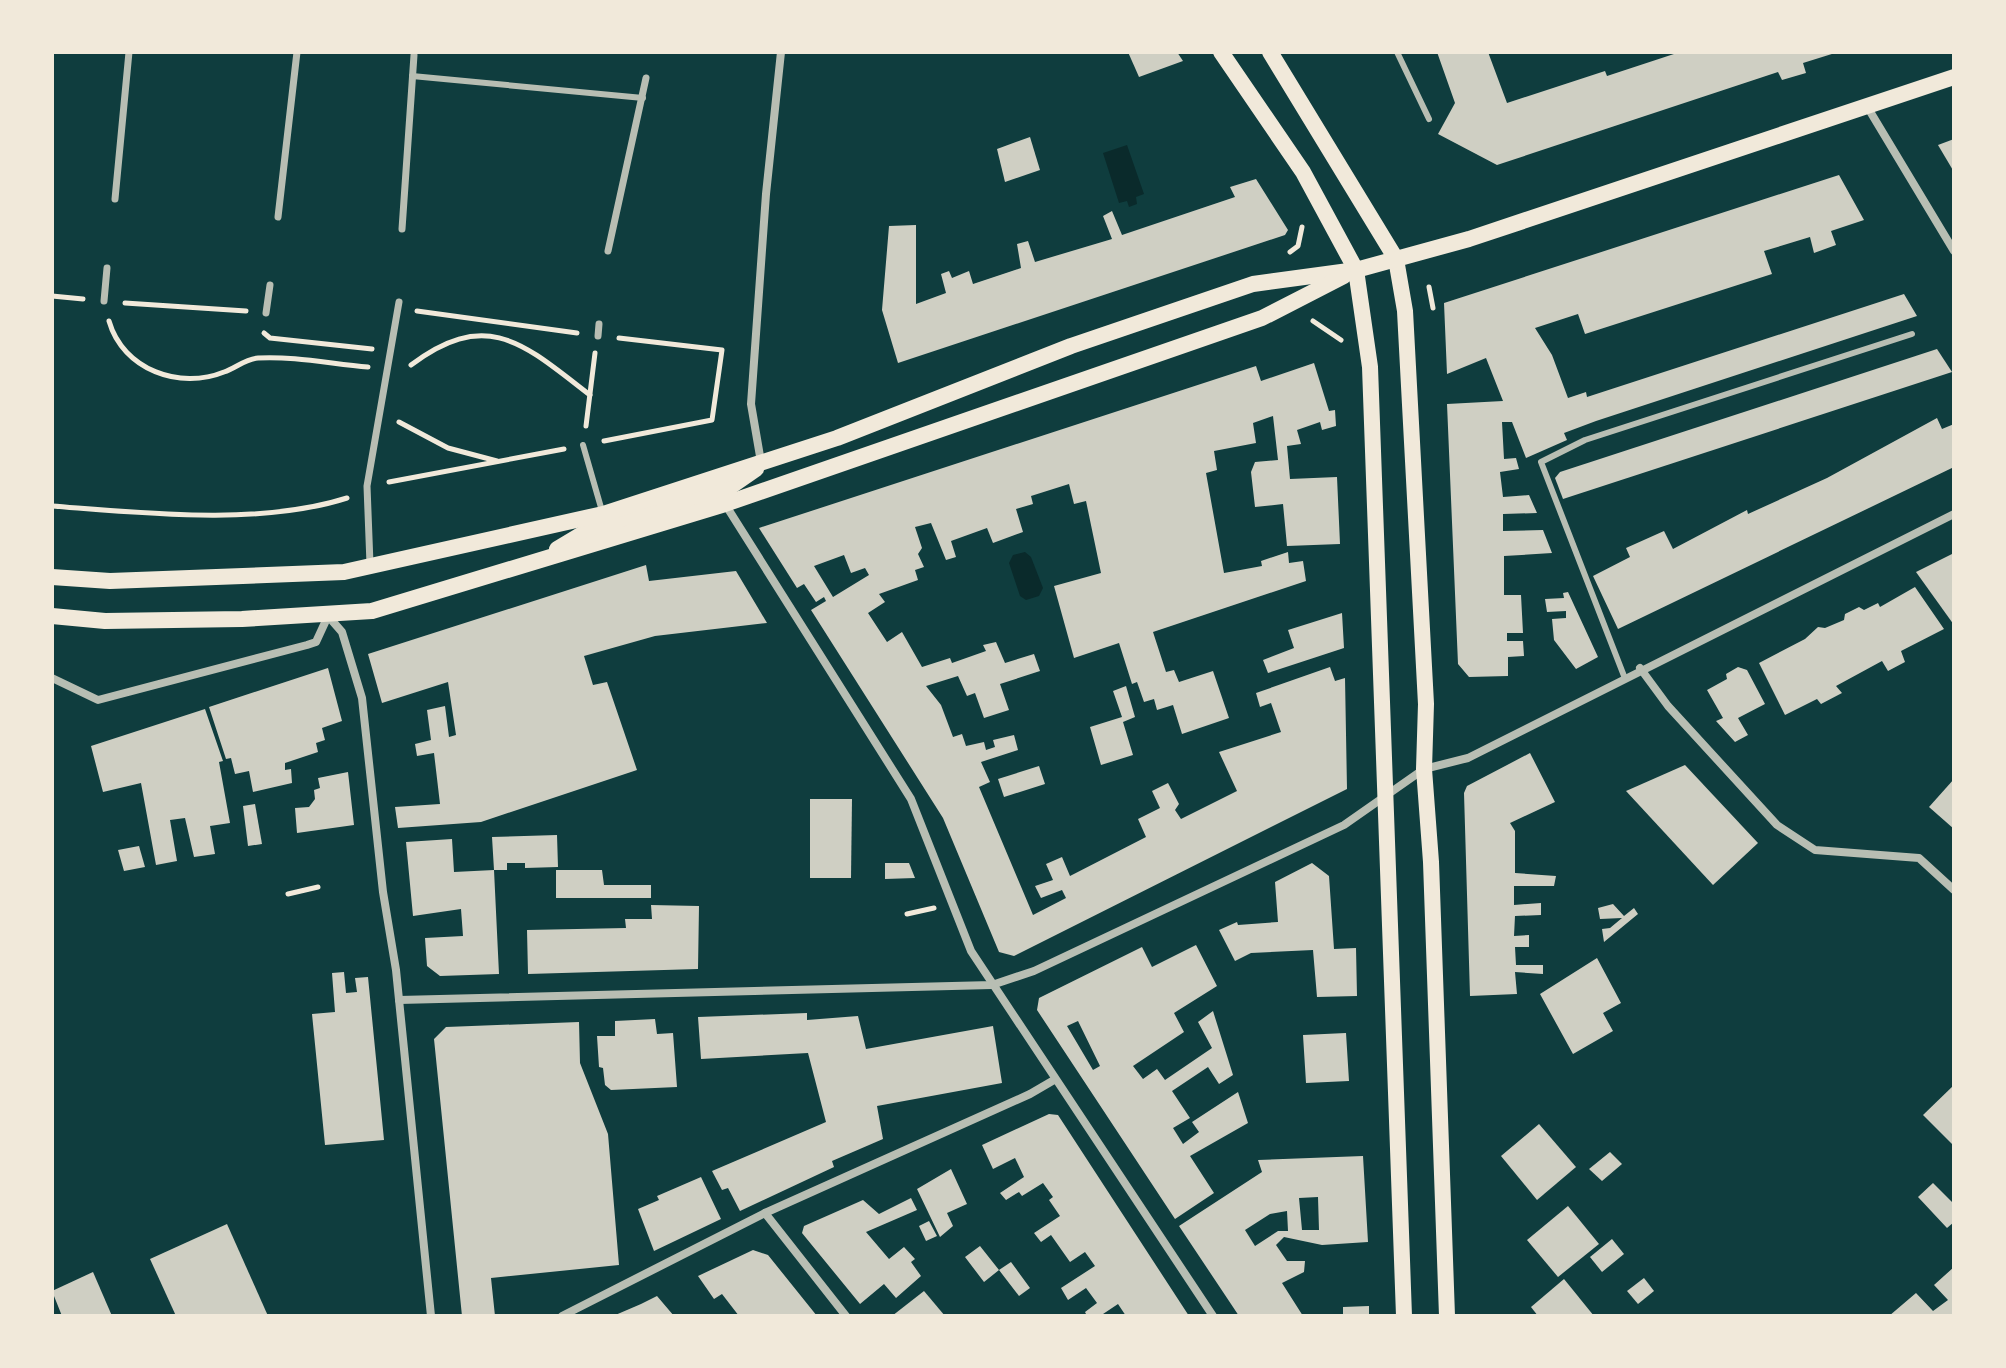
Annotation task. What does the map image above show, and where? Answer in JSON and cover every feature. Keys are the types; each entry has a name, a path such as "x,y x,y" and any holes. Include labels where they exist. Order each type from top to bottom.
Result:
{"main road":[{"path":"1221,52 1303,172 1356,270 1370,367 1404,1316"},
{"path":"1270,52 1396,259 1409,361 1426,704 1424,769 1431,862 1447,1316"},
{"path":"52,577 110,581 247,579 344,572 603,514 837,438 1071,346 1253,284 1356,270 1469,239 1954,77"},
{"path":"52,616 105,621 328,616 372,611 725,504 1262,318 1356,270"},
{"path":"535,562 587,531 730,487 750,477 761,463"}],"street":[{"path":"115,199 129,52"},
{"path":"278,217 297,52 287,52"},
{"path":"761,463 751,404 766,194 781,52"},
{"path":"402,229 414,55"},
{"path":"608,251 646,78"},
{"path":"1868,108 1954,251"},
{"path":"104,301 107,268"},
{"path":"266,313 270,285"},
{"path":"370,566 367,486 398,305"},
{"path":"598,336 599,324"},
{"path":"725,504 911,799 971,951 1213,1316"},
{"path":"399,1000 992,985 1034,971 1344,825 1424,769 1468,758 1624,676 1954,514"},
{"path":"52,678 98,700 169,684 316,642 328,616 342,632 362,698 399,1000 431,1316"},
{"path":"1640,668 1668,706 1777,825 1815,850 1919,858 1954,890"},
{"path":"562,1316 765,1213 1030,1094 1054,1080"},
{"path":"765,1213 846,1316"}],"lane":[{"path":"1397,52 1429,119"},
{"path":"412,76 643,98"},
{"path":"1624,676 1541,462 1585,440 1912,334"},
{"path":"583,445 603,514"}],"path":[{"path":"1280,260 1298,246 1303,230 1300,214"},
{"path":"52,296 266,313"},
{"path":"104,301 110,326 130,355 169,378 186,381 204,377 254,358 387,369"},
{"path":"52,506 144,512 309,508 351,497 367,486 712,420 722,350 598,336 398,305"},
{"path":"1306,321 1316,321 1342,341 1348,352"},
{"path":"384,385 434,349 460,338 491,334 517,343 546,360 590,395"},
{"path":"583,445 598,336"},
{"path":"285,340 390,351"},
{"path":"381,406 423,437 475,457 502,462"},
{"path":"288,894 318,887"}],"water":[{"path":"1127,145 1144,194 1136,197 1137,204 1129,207 1127,201 1119,203 1103,153"},
{"path":"1025,552 1031,557 1043,588 1039,596 1026,600 1020,596 1009,563 1013,555"}],"building":[{"path":"1128,52 1177,52 1183,61 1139,77"},
{"path":"1437,52 1488,52 1507,103 1605,71 1607,76 1680,52 1835,53 1803,63 1806,73 1782,80 1778,72 1497,165 1438,134 1455,103"},
{"path":"1030,137 1040,170 1005,182 997,149"},
{"path":"1954,139 1954,172 1938,145"},
{"path":"1839,175 1864,220 1831,231 1836,245 1814,253 1810,237 1764,251 1772,274 1585,334 1578,314 1535,328 1552,355 1568,398 1586,392 1587,397 1904,294 1917,316 1596,421 1564,433 1567,440 1526,458 1512,422 1502,422 1504,459 1516,458 1519,469 1500,472 1503,497 1529,495 1537,513 1503,514 1503,531 1543,530 1552,553 1504,556 1504,595 1521,595 1523,633 1507,633 1507,641 1523,641 1524,656 1508,657 1508,676 1469,677 1458,664 1447,404 1503,401 1486,358 1447,374 1444,303"},
{"path":"1256,179 1288,230 1285,235 898,363 882,310 889,226 916,225 916,304 946,293 941,274 949,271 952,278 969,271 973,284 1021,268 1017,244 1028,241 1035,262 1112,239 1103,216 1112,211 1122,235 1235,197 1230,187"},
{"path":"1937,349 1952,372 1563,499 1555,478 1560,472"},
{"path":"1314,363 1329,411 1335,410 1336,426 1322,430 1320,422 1297,430 1301,444 1287,446 1290,479 1337,477 1340,544 1287,546 1283,504 1255,507 1251,472 1255,462 1278,460 1273,416 1253,423 1256,443 1214,451 1217,470 1206,473 1224,573 1262,566 1261,561 1288,552 1289,563 1303,561 1306,581 1153,632 1166,672 1174,670 1179,682 1213,671 1229,718 1182,734 1173,705 1157,710 1154,699 1144,702 1137,682 1132,684 1119,643 1074,658 1054,586 1101,573 1086,501 1074,504 1069,484 1031,496 1033,504 1016,509 1023,532 993,543 987,528 951,541 956,557 946,560 931,523 915,527 922,548 918,554 924,567 915,570 918,580 879,594 885,602 868,613 887,642 902,632 922,667 950,658 952,663 986,651 983,645 996,642 1005,663 1034,654 1040,671 1000,684 1009,710 984,718 975,693 967,696 958,676 926,686 941,705 953,737 962,734 966,746 984,742 986,750 995,747 993,740 1014,735 1018,750 981,762 990,782 979,787 1033,915 1066,898 1062,890 1041,898 1035,886 1053,880 1046,864 1062,857 1070,876 1146,837 1138,819 1160,808 1152,791 1168,783 1179,804 1175,810 1181,819 1237,791 1219,752 1281,732 1271,703 1260,707 1256,693 1330,667 1335,681 1345,678 1347,789 1014,956 999,952 943,818 811,610 826,601 824,597 816,602 804,584 797,588 759,528 1256,366 1261,381","holes":["844,555 851,573 865,568 869,575 833,597 814,566"]},
{"path":"1937,418 1942,429 1954,424 1954,467 1618,629 1593,576 1630,557 1626,548 1664,531 1673,549 1747,510 1748,514 1827,478"},
{"path":"1954,553 1954,625 1916,572"},
{"path":"646,565 649,581 736,571 767,623 655,636 584,656 593,685 607,682 637,770 481,822 398,828 395,807 440,804 434,753 417,756 415,744 431,740 427,710 445,706 449,737 456,735 448,682 382,703 368,654"},
{"path":"1915,587 1944,629 1901,651 1905,662 1888,671 1882,661 1836,686 1842,693 1821,704 1817,699 1785,715 1759,663 1805,639 1818,627 1825,628 1844,620 1845,614 1859,607 1864,610 1878,603 1880,607"},
{"path":"1568,592 1598,657 1576,669 1554,640 1552,619 1566,618 1566,611 1547,612 1545,599 1564,598 1563,593"},
{"path":"1342,613 1344,648 1268,673 1263,660 1294,648 1288,630"},
{"path":"1738,667 1747,670 1765,704 1738,718 1748,735 1735,742 1716,721 1723,718 1707,690 1727,679 1726,674"},
{"path":"328,668 342,721 322,728 325,740 316,743 318,752 285,763 285,770 291,769 292,783 253,792 249,771 235,774 231,758 226,759 209,707"},
{"path":"1126,686 1135,717 1123,722 1133,755 1101,765 1090,727 1122,717 1113,691"},
{"path":"205,709 223,761 219,762 230,823 210,826 215,854 194,857 185,818 170,820 177,861 156,865 141,783 103,792 91,746"},
{"path":"1530,753 1555,802 1510,823 1515,831 1515,873 1556,876 1554,886 1514,886 1514,905 1541,903 1541,915 1515,916 1514,936 1529,935 1529,947 1515,947 1516,965 1543,965 1543,974 1515,972 1517,994 1470,996 1464,793 1467,786"},
{"path":"1685,765 1758,843 1713,885 1626,791"},
{"path":"1039,766 1045,784 1004,797 998,779"},
{"path":"348,772 354,825 297,833 295,808 309,807 315,799 314,790 320,788 318,778"},
{"path":"1954,779 1954,829 1929,807"},
{"path":"810,799 852,799 851,878 810,878"},
{"path":"255,804 262,844 248,846 243,806"},
{"path":"557,835 558,867 525,868 525,863 507,863 507,870 494,870 492,837"},
{"path":"452,839 454,872 494,870 499,974 440,976 427,966 425,938 463,936 461,909 413,916 406,842"},
{"path":"139,846 145,867 124,871 118,850"},
{"path":"885,863 909,863 915,878 885,879"},
{"path":"1312,863 1329,876 1334,949 1356,948 1357,996 1317,997 1313,950 1251,953 1235,961 1219,930 1237,922 1238,925 1278,922 1275,882"},
{"path":"556,870 602,870 604,885 651,885 651,898 556,898"},
{"path":"1613,904 1624,916 1634,908 1638,914 1604,942 1602,929 1610,928 1622,918 1600,919 1598,908"},
{"path":"651,905 699,906 698,969 528,974 527,930 626,928 625,919 652,919"},
{"path":"1196,945 1217,986 1174,1013 1184,1032 1133,1066 1143,1079 1157,1069 1165,1080 1212,1048 1198,1022 1213,1011 1233,1075 1219,1084 1208,1067 1172,1091 1190,1118 1173,1128 1183,1144 1199,1132 1192,1122 1238,1092 1248,1123 1190,1156 1214,1193 1175,1219 1037,1010 1039,998 1142,947 1152,967","holes":["1078,1021 1100,1066 1093,1070 1067,1026"]},
{"path":"1597,958 1621,1003 1603,1013 1613,1031 1573,1054 1540,994"},
{"path":"344,972 346,993 357,992 355,978 368,977 384,1140 325,1145 312,1014 335,1012 332,973"},
{"path":"807,1013 807,1020 858,1016 866,1049 993,1026 1002,1083 877,1106 883,1139 832,1161 834,1167 740,1211 728,1188 722,1190 712,1171 826,1122 808,1053 701,1059 698,1017"},
{"path":"655,1019 657,1034 673,1033 677,1087 611,1090 605,1085 603,1068 599,1067 597,1036 615,1036 615,1021"},
{"path":"579,1022 580,1063 608,1134 619,1265 491,1278 495,1316 462,1316 434,1039 446,1027"},
{"path":"1346,1033 1349,1081 1306,1083 1303,1035"},
{"path":"1954,1085 1954,1146 1923,1115"},
{"path":"1049,1114 1058,1115 1189,1316 1126,1316 1118,1304 1100,1316 1087,1316 1085,1312 1097,1303 1086,1288 1068,1300 1061,1288 1095,1266 1085,1252 1070,1262 1051,1235 1041,1242 1034,1233 1060,1216 1049,1200 1053,1197 1043,1183 1022,1196 1019,1192 1006,1200 1000,1193 1024,1177 1015,1158 993,1169 982,1145"},
{"path":"1539,1124 1576,1167 1537,1200 1501,1156"},
{"path":"1610,1152 1622,1164 1602,1181 1589,1169"},
{"path":"1363,1156 1368,1242 1322,1245 1284,1237 1276,1245 1287,1261 1305,1261 1304,1272 1282,1283 1303,1316 1239,1316 1179,1226 1262,1172 1258,1160","holes":["1318,1197 1319,1230 1302,1230 1299,1198","1287,1211 1288,1231 1278,1231 1255,1246 1245,1230 1270,1214"]},
{"path":"951,1169 967,1204 947,1213 953,1226 940,1237 917,1189"},
{"path":"701,1177 721,1219 654,1251 638,1209 659,1200 657,1196"},
{"path":"1933,1183 1954,1204 1954,1222 1947,1228 1918,1197"},
{"path":"911,1198 917,1210 866,1232 889,1259 904,1247 915,1259 911,1262 921,1276 896,1298 884,1284 860,1304 802,1233 804,1226 863,1200 879,1214"},
{"path":"1568,1206 1599,1244 1558,1277 1527,1240"},
{"path":"929,1221 937,1236 926,1241 919,1226"},
{"path":"227,1224 268,1316 176,1316 150,1259"},
{"path":"1612,1239 1624,1254 1602,1272 1590,1257"},
{"path":"980,1246 999,1270 984,1282 965,1257"},
{"path":"753,1250 768,1255 817,1316 739,1316 722,1294 714,1299 698,1276"},
{"path":"1011,1262 1030,1288 1019,1296 999,1270"},
{"path":"1954,1267 1954,1316 1889,1316 1916,1293 1933,1311 1948,1300 1934,1285"},
{"path":"93,1272 112,1316 62,1316 52,1291"},
{"path":"1644,1278 1654,1291 1638,1304 1627,1291"},
{"path":"1564,1279 1594,1316 1538,1316 1531,1307"},
{"path":"924,1291 945,1316 892,1316"},
{"path":"657,1296 674,1316 613,1316 641,1304"},
{"path":"1369,1306 1369,1316 1343,1316 1343,1307"}]}
